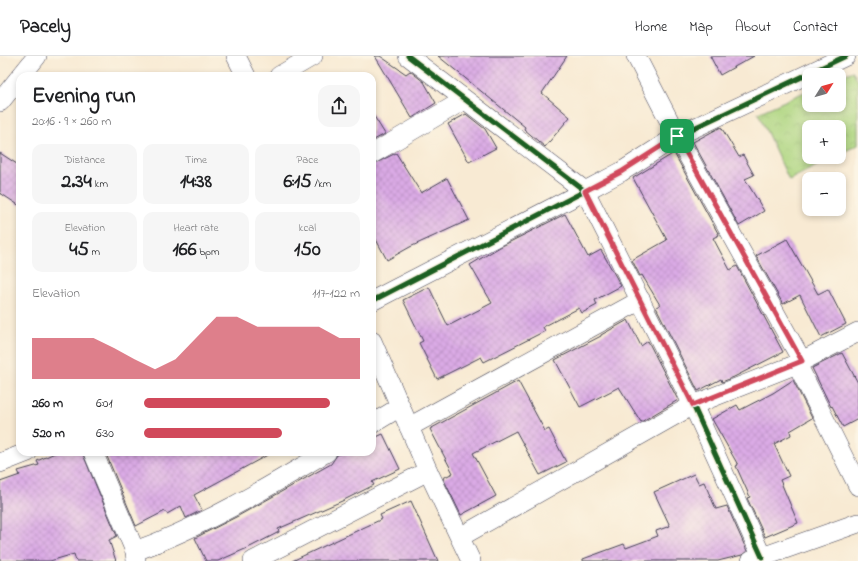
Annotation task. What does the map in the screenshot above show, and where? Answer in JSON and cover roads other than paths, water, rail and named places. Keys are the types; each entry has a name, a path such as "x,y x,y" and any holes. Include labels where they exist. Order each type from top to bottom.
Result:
{"street":[{"path":"23,72 37,56"},
{"path":"236,56 244,72"},
{"path":"286,72 313,56"},
{"path":"408,56 585,191 693,405 757,559 858,524"},
{"path":"636,56 677,136 800,362 858,486"},
{"path":"376,299 621,172 677,136 846,56"},
{"path":"2,96 16,80"},
{"path":"376,152 464,100"},
{"path":"409,427 641,300"},
{"path":"460,537 693,405 800,362 858,332"},
{"path":"376,350 428,471 471,561"},
{"path":"376,422 400,407"},
{"path":"0,462 17,456"},
{"path":"95,456 136,556 247,498 320,456"},
{"path":"253,561 428,471"}]}
